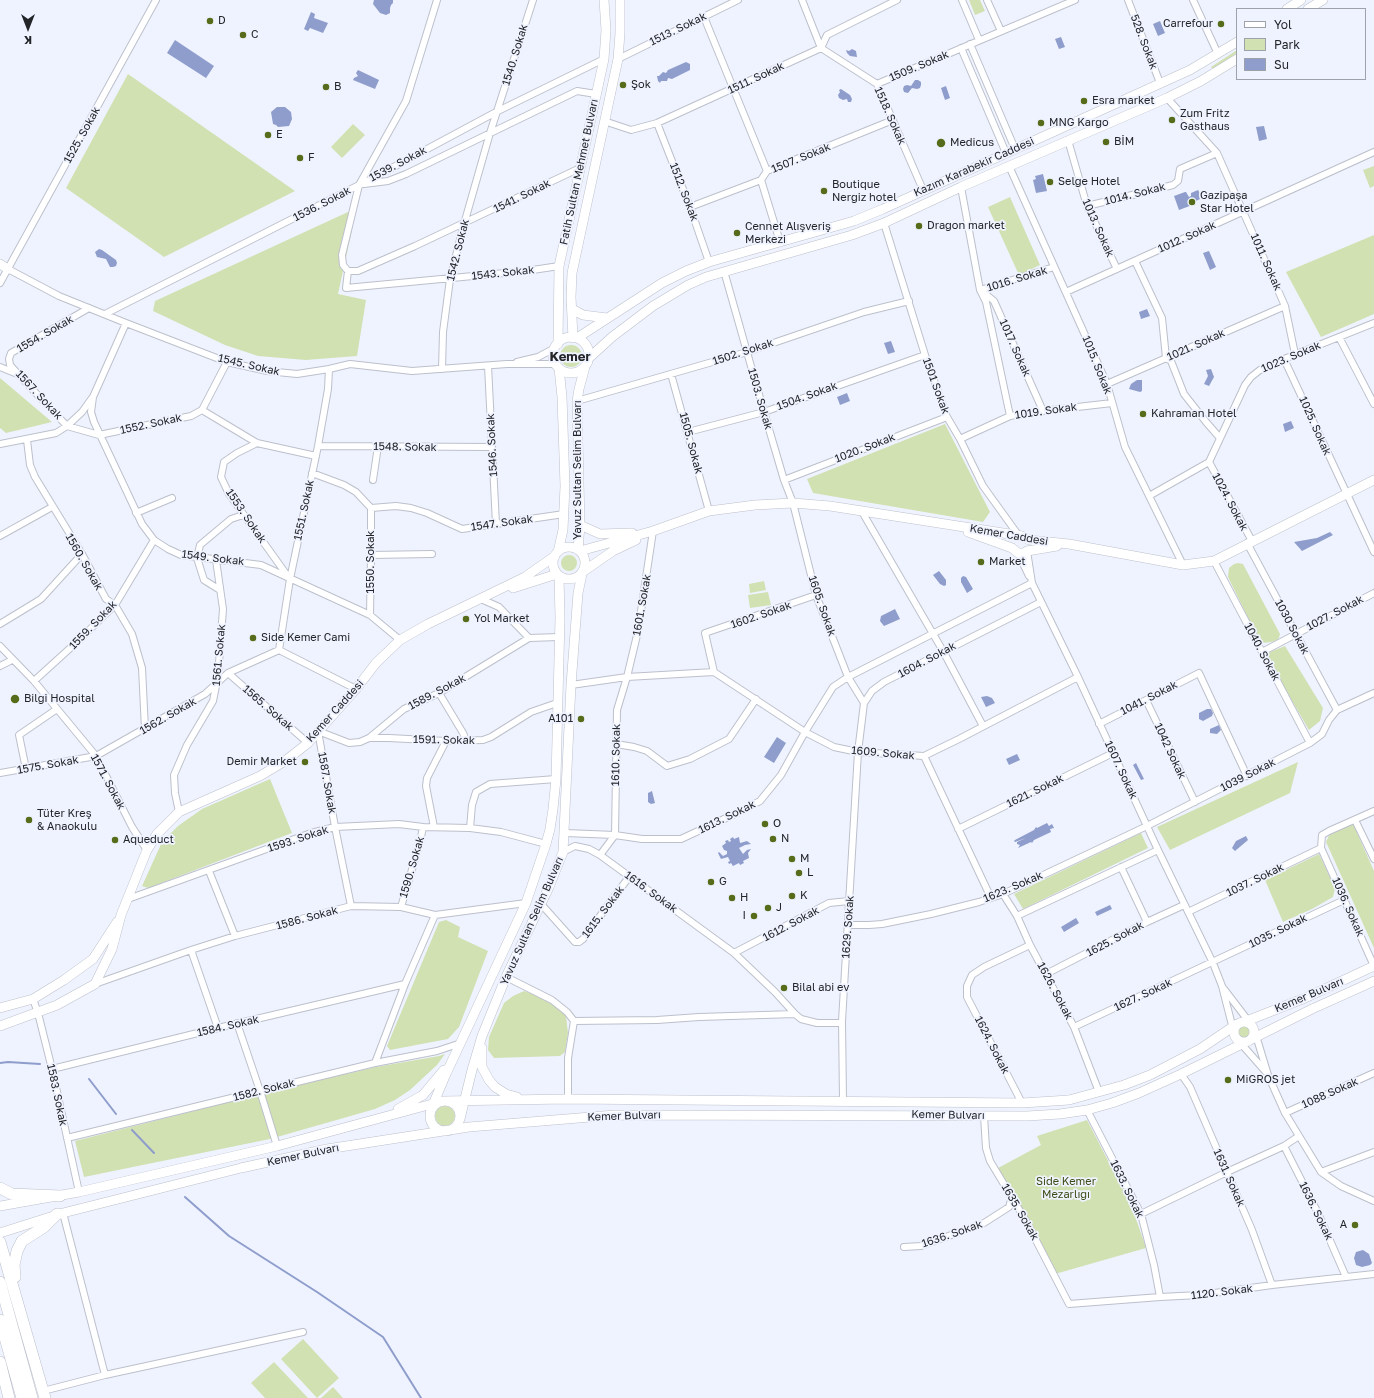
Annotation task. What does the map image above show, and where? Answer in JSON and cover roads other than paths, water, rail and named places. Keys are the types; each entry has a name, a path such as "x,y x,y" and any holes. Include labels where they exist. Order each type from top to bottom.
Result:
{"highway":[{"path":"0,1188 12,1194 60,1196"},
{"path":"18,1302 14,1265 17,1251 22,1241 44,1227 60,1214"},
{"path":"0,1242 44,1394"},
{"path":"0,1282 32,1398"},
{"path":"0,1320 22,1398"},
{"path":"0,1362 9,1398"}],"main road":[{"name":"Fatih Sultan Mehmet Bulvarı","path":"556,346 559,266 604,59 606,30 604,0"},
{"name":"Fatih Sultan Mehmet Bulvarı","path":"575,338 572,309 572,273 618,58 620,0"},
{"path":"1289,8 1301,0"},
{"path":"1310,8 1323,0"},
{"name":"Kazım Karabekir Caddesi","path":"575,338 662,283 686,271 709,262 854,221 883,209 1190,70 1236,43"},
{"name":"Kazım Karabekir Caddesi","path":"589,358 612,337 668,296 688,285 724,271 845,237 884,223 961,187 1167,98 1201,81 1236,60"},
{"path":"572,309 588,316 607,318"},
{"path":"566,338 575,338 585,344 588,348 589,358 585,367 575,373 569,373 557,366 553,356 556,346 566,338"},
{"name":"Yavuz Sultan Selim Bulvarı","path":"557,366 562,397 564,457 563,530 557,554"},
{"name":"Yavuz Sultan Selim Bulvarı","path":"579,551 580,525 577,401 585,367"},
{"name":"Kemer Caddesi","path":"579,551 653,531 709,511 755,505 793,503 861,510 1024,536 1029,540 1069,544 1183,565 1214,561 1374,480"},
{"path":"948,524 1019,551 1069,544"},
{"path":"580,525 600,534 653,531"},
{"name":"Kemer Caddesi","path":"583,572 613,552 653,531"},
{"path":"1019,536 1014,537 1011,543 1019,551"},
{"path":"1019,551 1030,548 1029,540"},
{"path":"572,547 579,551 585,560 583,572 574,579 569,580 558,575 553,565 557,554 567,548 572,547"},
{"name":"Kemer Caddesi","path":"96,984 112,949 121,915 147,850 156,834 179,812 260,776 285,761 308,743 356,689 376,663 400,640 428,624 525,577 557,554"},
{"name":"Yavuz Sultan Selim Bulvarı","path":"460,1119 482,1036 506,977 541,904 563,852 571,685 578,594 583,572"},
{"name":"Yavuz Sultan Selim Bulvarı","path":"436,1105 453,1060 526,903 546,844 553,809 556,779 559,637 558,575"},
{"name":"Kemer Caddesi","path":"481,599 558,575"},
{"name":"Kemer Caddesi","path":"0,1008 33,999 64,980 93,959 121,915"},
{"name":"Kemer Bulvarı","path":"0,1232 60,1214 162,1187 320,1150 469,1127 615,1115 984,1116 1060,1114 1087,1110 1112,1103 1181,1074 1244,1032 1305,998 1374,966"},
{"name":"Kemer Bulvarı","path":"0,1206 79,1192 277,1146 383,1117 464,1100 568,1099 1022,1103 1069,1100 1099,1092 1150,1075 1200,1049 1244,1032 1312,1009 1374,981"},
{"path":"0,1026 57,1005 96,984"},
{"path":"482,1036 482,1067 489,1080 495,1087 506,1094 532,1100"},
{"path":"383,1117 423,1095 453,1060"},
{"path":"452,1103 456,1106 460,1114 460,1119 455,1127 446,1131 436,1129 430,1115 436,1105 452,1103"}],"street":[{"name":"1525. Sokak","path":"0,283 4,266 156,0"},
{"name":"1536. Sokak","path":"105,314 358,185 406,101 437,0"},
{"name":"1540. Sokak","path":"490,133 532,0"},
{"name":"1513. Sokak","path":"618,58 738,0"},
{"path":"802,0 821,48"},
{"path":"821,48 827,35 897,0"},
{"path":"962,0 979,40"},
{"path":"987,0 1001,31"},
{"name":"1509. Sokak","path":"877,84 1075,0"},
{"name":"528. Sokak","path":"1128,0 1160,83"},
{"path":"1193,0 1218,54"},
{"path":"704,17 767,171"},
{"path":"970,44 1015,149"},
{"name":"1518. Sokak","path":"821,48 877,84 923,190"},
{"name":"1511. Sokak","path":"604,121 631,130 657,123 821,48"},
{"path":"961,48 1006,153"},
{"name":"1539. Sokak","path":"358,185 498,111 604,59"},
{"name":"1539. Sokak","path":"358,185 388,181 406,174 577,91 596,94"},
{"name":"1011. Sokak","path":"1167,98 1217,153 1285,306 1295,354"},
{"name":"1507. Sokak","path":"690,207 761,180 767,171 892,120"},
{"name":"1512. Sokak","path":"657,123 690,207 709,262"},
{"name":"1542. Sokak","path":"442,370 444,332 450,278 490,133"},
{"name":"1013. Sokak","path":"1068,140 1087,206 1117,269"},
{"name":"1012. Sokak","path":"1066,292 1374,152"},
{"name":"1014. Sokak","path":"1087,206 1173,185 1178,181 1180,169 1217,153"},
{"name":"1015. Sokak","path":"1009,166 1107,384 1125,447 1183,565"},
{"name":"1541. Sokak","path":"348,271 358,271 374,264 464,224 580,168"},
{"path":"761,180 780,242"},
{"path":"348,271 343,265 342,255 358,185"},
{"name":"1017. Sokak","path":"961,187 980,290 986,302 1010,416"},
{"name":"1501 Sokak","path":"884,223 925,355 947,417 960,439 983,486 1019,536"},
{"path":"1135,261 1162,318 1166,358 1171,362 1184,394 1220,438"},
{"name":"1545. Sokak","path":"4,266 59,296 126,323 227,362 267,371 297,374 330,369 350,364 412,371 442,370 507,364"},
{"name":"1543. Sokak","path":"348,271 346,288 526,271 559,266"},
{"name":"1016. Sokak","path":"980,290 1054,267"},
{"name":"1503. Sokak","path":"724,271 784,480 793,503"},
{"name":"1017. Sokak","path":"980,290 994,301 1043,411"},
{"name":"1502. Sokak","path":"577,401 747,352 864,312 909,301"},
{"name":"1021. Sokak","path":"1107,384 1285,306"},
{"name":"1554. Sokak","path":"10,365 9,359 11,353 89,308"},
{"name":"1549. Sokak","path":"126,323 93,397 91,412 99,435 136,513 154,540 168,550 181,555 260,565 370,615 400,640"},
{"name":"1023. Sokak","path":"1209,462 1244,385 1251,377 1260,370 1295,354 1374,323"},
{"path":"1339,337 1374,404"},
{"path":"507,364 538,357 556,346"},
{"name":"1504. Sokak","path":"688,432 764,412 925,355"},
{"name":"1025. Sokak","path":"1284,359 1374,552"},
{"path":"227,362 202,410 257,443 316,456"},
{"path":"507,364 557,366"},
{"name":"1567. Sokak","path":"10,365 67,426"},
{"name":"1546. Sokak","path":"488,366 496,524"},
{"path":"0,367 17,373"},
{"name":"1551. Sokak","path":"279,650 290,579 318,446 330,369"},
{"name":"1505. Sokak","path":"672,374 709,511"},
{"path":"0,444 27,440 56,433 67,426 82,412 93,397"},
{"name":"1019. Sokak","path":"960,439 1010,416 1112,403"},
{"name":"1552. Sokak","path":"99,435 191,416 202,410"},
{"name":"1020. Sokak","path":"784,480 947,417"},
{"path":"67,426 99,435"},
{"name":"1560. Sokak","path":"27,440 30,465 35,477 82,554 106,599 115,605 132,634 142,668 145,729"},
{"name":"1553. Sokak","path":"257,443 237,453 224,462 221,477 229,494 290,579"},
{"name":"1548. Sokak","path":"318,446 492,448"},
{"path":"373,480 378,446"},
{"path":"1148,496 1209,462"},
{"name":"1024. Sokak","path":"1209,462 1249,542"},
{"path":"312,473 344,485 356,492 371,508"},
{"path":"136,513 172,498"},
{"name":"1605. Sokak","path":"793,503 816,595 848,677 864,703"},
{"name":"1547. Sokak","path":"371,508 396,506 411,508 462,529 564,514"},
{"path":"0,536 52,507"},
{"name":"1550. Sokak","path":"370,615 371,508"},
{"path":"861,510 943,651 983,726"},
{"path":"220,590 204,580 197,558 200,545 231,519 244,515"},
{"name":"1601. Sokak","path":"627,677 638,631 653,531"},
{"name":"1559. Sokak","path":"34,681 115,605 154,540"},
{"name":"1030 Sokak","path":"1249,542 1295,634 1337,710"},
{"name":"1607. Sokak","path":"1019,551 1032,583 1078,677 1146,826 1213,963 1222,986 1244,1032"},
{"path":"0,624 41,599 82,554"},
{"path":"371,556 432,554"},
{"name":"1561. Sokak","path":"179,812 175,793 174,775 187,745 213,701 217,682 222,609 216,560"},
{"name":"1040. Sokak","path":"1214,561 1310,743"},
{"name":"1613. Sokak","path":"565,833 681,839 760,801 781,775 833,686 1032,583"},
{"name":"1027. Sokak","path":"1262,652 1374,593"},
{"name":"1602. Sokak","path":"714,672 705,633 816,595"},
{"path":"481,599 499,607 529,638"},
{"name":"1604. Sokak","path":"864,703 872,691 884,682 1041,602"},
{"name":"1589. Sokak","path":"318,731 349,743 360,742 369,738 404,709 439,693 529,638 559,637"},
{"name":"1571. Sokak","path":"0,646 34,681 96,756 132,827 147,850"},
{"path":"279,650 356,689"},
{"name":"1562. Sokak","path":"96,756 205,694 228,673 279,650"},
{"path":"0,666 12,660"},
{"path":"571,685 627,677 714,672"},
{"name":"1609. Sokak","path":"714,672 805,732 834,747 858,752 924,756 953,743 1078,677"},
{"name":"1565. Sokak","path":"228,673 308,743"},
{"name":"1041. Sokak","path":"1099,724 1199,673 1247,776"},
{"name":"1610. Sokak","path":"615,835 617,710 627,677"},
{"path":"439,693 466,740"},
{"path":"1337,710 1374,693"},
{"path":"616,744 646,751 667,766 690,759 729,740 756,699"},
{"name":"1042 Sokak","path":"1146,700 1194,802"},
{"name":"1591. Sokak","path":"369,738 446,741 483,740 492,737 532,712 557,703"},
{"path":"858,752 864,703"},
{"path":"26,769 19,735 57,709"},
{"name":"1039 Sokak","path":"1146,826 1310,743 1322,734 1329,720 1337,710"},
{"name":"1587. Sokak","path":"318,731 351,906"},
{"name":"1590. Sokak","path":"434,827 426,786 427,778 446,741"},
{"name":"1629. Sokak","path":"842,1102 842,1023 858,752"},
{"name":"1621. Sokak","path":"958,829 1113,753"},
{"name":"1575. Sokak","path":"0,774 96,756"},
{"path":"924,756 991,898"},
{"path":"470,828 472,805 476,792 490,784 556,779"},
{"path":"1321,848 1322,835 1329,830 1374,811"},
{"path":"1355,820 1374,860"},
{"name":"1593. Sokak","path":"128,899 311,832 335,827 399,824 423,827 470,828 501,832 546,844"},
{"name":"1623. Sokak","path":"848,925 869,926 882,924 931,914 991,898 1003,894 1146,826"},
{"name":"1590. Sokak","path":"401,907 423,827"},
{"path":"600,855 615,835"},
{"name":"1616. Sokak","path":"563,852 575,846 589,849 600,855 734,953 775,992 795,1014"},
{"name":"1036. Sokak","path":"1321,848 1374,966"},
{"name":"1037. Sokak","path":"1188,912 1321,848"},
{"path":"1017,916 1158,850"},
{"path":"1121,867 1147,922"},
{"path":"209,870 235,936"},
{"name":"1615. Sokak","path":"541,904 576,942 579,942 583,939 629,877"},
{"name":"1626. Sokak","path":"1003,894 1017,916 1030,945 1074,1027 1099,1092"},
{"name":"1035. Sokak","path":"1213,963 1344,900"},
{"name":"1612. Sokak","path":"734,953 829,903 849,901"},
{"name":"1586. Sokak","path":"96,984 235,936 351,906 401,907 435,914 526,903"},
{"name":"1625. Sokak","path":"1046,974 1147,922 1184,905"},
{"path":"375,1063 405,984 435,914"},
{"name":"1624. Sokak","path":"1022,1103 967,997 967,986 972,975 978,971 1030,945"},
{"path":"191,950 218,1028"},
{"name":"1627. Sokak","path":"1074,1027 1213,963"},
{"path":"506,977 552,1000 567,1012 574,1021 568,1058 568,1099"},
{"name":"1584. Sokak","path":"52,1069 237,1023 405,984"},
{"name":"1607. Sokak","path":"1222,986 1244,1032"},
{"name":"1583. Sokak","path":"33,999 38,1012 52,1069 79,1192"},
{"path":"574,1021 657,1020 795,1014 801,1019 810,1022 842,1023"},
{"path":"237,1023 277,1146"},
{"path":"1244,1032 1268,1075 1285,1113 1321,1172 1341,1186 1374,1201"},
{"path":"1244,1032 1268,1075"},
{"name":"1582. Sokak","path":"67,1138 375,1063 438,1051 461,1043"},
{"name":"1088 Sokak","path":"1285,1113 1374,1073"},
{"name":"1631. Sokak","path":"1181,1074 1190,1087 1227,1172 1252,1230 1272,1285"},
{"name":"1633. Sokak","path":"1087,1110 1141,1214 1154,1265 1160,1297"},
{"name":"1635. Sokak","path":"984,1116 986,1148 988,1154 1026,1221 1070,1304"},
{"path":"1141,1214 1284,1146 1299,1136"},
{"name":"1636. Sokak","path":"1284,1146 1318,1213 1346,1277"},
{"path":"1321,1172 1374,1152"},
{"name":"1636. Sokak","path":"904,1247 921,1246 984,1223 998,1215 1009,1206 1012,1197"},
{"path":"60,1214 105,1375"},
{"name":"1120. Sokak","path":"1070,1304 1200,1295 1272,1285 1374,1274"},
{"path":"44,1394 105,1375 303,1332"}],"water":[{"path":"374,0 393,0 390,13 386,15 380,13 373,4"},
{"path":"311,12 315,14 314,18 328,23 323,33 310,28 308,31 304,29"},
{"path":"1160,21 1165,33 1158,36 1153,24"},
{"path":"1061,37 1065,47 1059,49 1055,39"},
{"path":"175,40 214,66 206,78 167,53"},
{"path":"852,49 856,51 857,57 850,56 847,53 846,50 849,51"},
{"path":"686,62 690,64 690,70 672,79 668,78 667,81 661,81 660,83 658,81 657,76 663,72 666,73 668,70"},
{"path":"358,70 379,80 375,89 353,80 358,76 356,73"},
{"path":"915,80 921,82 920,88 912,88 908,93 904,92 904,86 911,86"},
{"path":"946,86 950,98 945,100 941,88"},
{"path":"841,89 850,95 852,99 851,102 848,102 847,99 843,100 839,98 839,90"},
{"path":"277,107 285,107 291,112 292,119 289,126 278,127 273,124 271,112"},
{"path":"1264,126 1267,139 1259,141 1256,127"},
{"path":"1043,174 1047,191 1036,193 1033,180 1036,179 1035,176"},
{"path":"1198,190 1202,198 1196,201 1195,204 1179,210 1174,196 1186,192 1189,197 1191,196 1191,193"},
{"path":"99,249 116,260 116,266 110,267 106,259 97,257 95,252"},
{"path":"1209,251 1216,267 1210,270 1203,253"},
{"path":"1147,309 1150,316 1141,319 1139,312"},
{"path":"891,341 895,352 888,354 884,343"},
{"path":"1211,369 1214,377 1209,386 1204,384 1208,376 1206,370"},
{"path":"1137,380 1142,380 1142,391 1140,392 1129,389 1131,384"},
{"path":"847,393 850,401 840,405 837,397"},
{"path":"1291,421 1294,428 1285,432 1283,424"},
{"path":"1330,532 1333,535 1302,551 1294,542 1317,538"},
{"path":"939,571 946,580 946,585 944,586 940,584 933,575"},
{"path":"963,576 966,577 973,589 967,593 961,582 961,578"},
{"path":"895,609 900,619 884,626 880,621 881,616"},
{"path":"987,696 992,698 995,703 986,707 981,697"},
{"path":"1207,709 1211,709 1213,713 1212,716 1203,721 1199,719 1199,713"},
{"path":"1219,725 1221,730 1217,734 1210,733 1210,729"},
{"path":"777,737 786,743 774,763 764,757"},
{"path":"1017,754 1020,760 1009,765 1006,759"},
{"path":"1136,763 1144,779 1141,780 1133,765"},
{"path":"652,791 655,803 651,804 648,802 648,793"},
{"path":"1047,823 1049,826 1052,824 1054,828 1050,829 1051,832 1034,840 1032,843 1031,842 1018,848 1020,845 1017,844 1017,842 1026,838 1015,842 1015,840 1034,830 1036,827 1037,828"},
{"path":"1246,836 1248,840 1235,851 1232,848 1236,841"},
{"path":"733,837 734,839 739,837 740,843 747,841 751,844 739,848 743,854 747,850 751,849 748,853 749,858 743,861 744,863 740,865 739,863 733,866 731,863 729,864 728,862 730,861 728,857 721,859 718,853 719,852 723,856 727,854 727,851 724,850 722,846 726,843 725,841 731,841 730,839"},
{"path":"1110,905 1112,909 1097,916 1095,912"},
{"path":"1076,918 1079,923 1064,932 1061,927"},
{"path":"1363,1250 1369,1254 1372,1263 1362,1267 1356,1265 1354,1258 1356,1252"}],"waterway":[{"path":"0,1063 40,1064"},
{"path":"89,1079 116,1114"},
{"path":"132,1130 154,1153"},
{"path":"185,1197 229,1236 317,1292 383,1337 421,1398"}],"place":[{"name":"D","path":"210,21"},
{"name":"Carrefour","path":"1221,24"},
{"name":"C","path":"243,35"},
{"name":"Şok","path":"623,85"},
{"name":"B","path":"326,87"},
{"name":"Esra market","path":"1084,101"},
{"name":"Zum Fritz Gasthaus","path":"1172,120"},
{"name":"MNG Kargo","path":"1041,123"},
{"name":"E","path":"268,135"},
{"name":"BİM","path":"1106,142"},
{"name":"Medicus","path":"941,143"},
{"name":"F","path":"300,158"},
{"name":"Selge Hotel","path":"1050,182"},
{"name":"Boutique Nergiz hotel","path":"824,191"},
{"name":"Gazipaşa Star Hotel","path":"1192,202"},
{"name":"Dragon market","path":"919,226"},
{"name":"Cennet Alışveriş Merkezi","path":"737,233"},
{"name":"Kahraman Hotel","path":"1143,414"},
{"name":"Market","path":"981,562"},
{"name":"Yol Market","path":"466,619"},
{"name":"Side Kemer Cami","path":"253,638"},
{"name":"Bilgi Hospital","path":"15,699"},
{"name":"A101","path":"581,719"},
{"name":"Demir Market","path":"305,762"},
{"name":"Tüter Kreş & Anaokulu","path":"29,820"},
{"name":"O","path":"765,824"},
{"name":"N","path":"773,839"},
{"name":"Aqueduct","path":"115,840"},
{"name":"M","path":"792,859"},
{"name":"L","path":"799,873"},
{"name":"G","path":"711,882"},
{"name":"K","path":"792,896"},
{"name":"H","path":"732,898"},
{"name":"J","path":"768,908"},
{"name":"I","path":"754,916"},
{"name":"Bilal abi ev","path":"784,988"},
{"name":"MiGROS jet","path":"1228,1080"},
{"name":"A","path":"1355,1225"}],"district":[{"name":"Kemer","path":"570,357"}],"park label":[{"name":"Side Kemer Mezarlığı","path":"1066,1188"}]}
